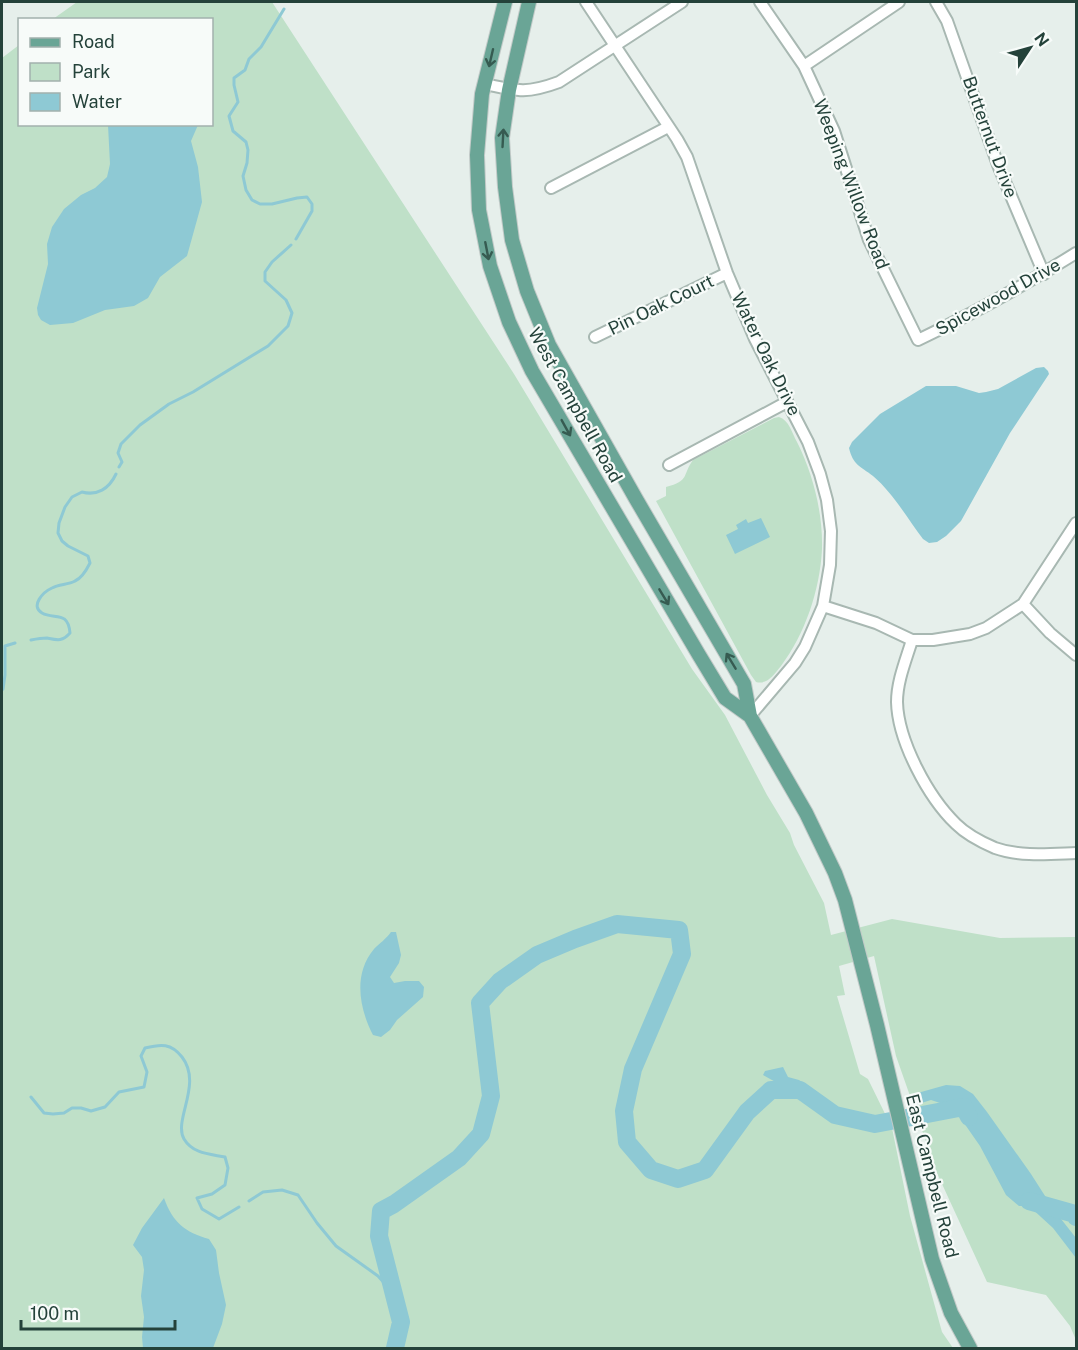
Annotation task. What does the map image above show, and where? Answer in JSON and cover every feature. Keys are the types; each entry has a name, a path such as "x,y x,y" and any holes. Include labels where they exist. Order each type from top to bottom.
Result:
{"main road":[{"name":"West Campbell Road","path":"505,2 482,94 477,154 479,210 490,266 509,322 532,371 699,656 725,698 750,716"},
{"name":"West Campbell Road","path":"529,2 509,90 502,138 512,240 526,291 555,355 744,684 750,716 806,813 835,873 845,900 873,1007"},
{"name":"East Campbell Road","path":"873,1007 932,1259 951,1313 970,1348"}],"street":[{"name":"Water Oak Drive","path":"585,2 687,157 727,273 755,339 808,442 827,500 831,531 830,566 823,606 805,647 795,663 750,716"},
{"path":"485,84 509,90 526,91 541,89 559,82 682,2"},
{"name":"Weeping Willow Road","path":"760,2 804,66 834,131 869,240 918,340"},
{"path":"804,66 899,2"},
{"name":"Butternut Drive","path":"936,2 947,21 998,165 1044,274"},
{"path":"551,188 668,127"},
{"name":"Spicewood Drive","path":"918,340 1044,274 1077,253"},
{"name":"Pin Oak Court","path":"595,337 727,273"},
{"path":"669,465 788,402"},
{"path":"823,606 876,623 912,640 933,640 970,634 986,628 1023,604 1077,523"},
{"path":"1023,604 1050,633 1077,655"},
{"path":"912,640 901,675 897,700 899,719 908,749 942,808 957,825 973,837 995,848 1023,854 1077,853"}],"green space":[{"path":"77,2 272,2 514,374 692,669 725,715 767,795 790,833 824,903 831,935 892,919 1000,938 1076,937 1076,1340 1070,1326 1046,1295 987,1282 937,1173 896,1056 874,956 839,966 845,995 837,996 860,1074 868,1079 892,1128 910,1216 942,1332 953,1348 2,1348 2,58 18,46 18,126 213,126 213,18 54,18"},
{"path":"779,417 790,427 812,480 821,522 821,564 810,611 797,640 781,666 770,678 760,683 756,682 751,675 656,501 666,496 666,487 682,480 693,460"}],"water":[{"path":"108,126 198,126 191,141 198,167 202,202 187,256 160,277 148,298 134,306 105,310 73,323 50,325 41,320 37,308 48,264 47,244 52,227 64,209 107,177 110,164"},
{"path":"1044,367 1049,374 1010,433 961,521 937,542 929,543 923,539 887,490 853,458 849,448 852,442 880,414 926,386 956,386 979,393 986,392 998,389 1036,368"},
{"path":"761,518 770,537 735,554 726,535 738,529 736,525 746,519 748,523"},
{"path":"391,932 396,932 401,955 390,977 394,983 419,981 424,987 423,997 381,1037 373,1035 364,1014 360,991 361,980 367,959"},
{"path":"783,1067 788,1077 799,1080 810,1087 807,1096 793,1091 785,1092 779,1084 763,1075 765,1071"},
{"path":"946,1085 960,1086 973,1094 987,1112 1054,1210 1076,1238 1076,1258 1053,1228 1029,1206 1019,1206 1006,1195 980,1146 957,1113 946,1105 931,1100 915,1105 914,1094"},
{"path":"164,1198 171,1214 181,1225 209,1239 216,1250 226,1305 213,1348 143,1348 144,1317 141,1296 144,1270 142,1257 133,1245 142,1228"}],"waterway":[{"path":"284,9 261,47 249,59 245,70 234,78 238,102 229,116 233,131 246,142 247,163 243,176 246,190 252,200 260,204 272,204 307,197 312,204 312,211 296,239"},
{"path":"119,467 122,462 118,453 121,444 140,425 169,404 268,346 288,326 292,313 286,300 265,281 265,272 272,262 291,245"},
{"path":"31,640 47,638 59,640 70,633 69,626 63,618 42,613 37,607 39,599 48,590 77,580 84,574 90,563 88,556 62,541 58,533 59,523 72,497 82,492 93,493 102,490 110,484 116,474"},
{"path":"2,690 5,675 5,646 15,643"},
{"path":"395,1348 401,1322 379,1236 381,1211 459,1158 481,1134 491,1096 480,1003 500,981 537,955 575,939 617,924 679,930 682,954 633,1069 624,1111 627,1142 651,1170 678,1179 705,1170 747,1112 771,1090 800,1090 835,1115 875,1124 964,1107 969,1117"},
{"path":"31,1097 44,1113 64,1113 72,1108 91,1111 105,1107 119,1092 144,1087 147,1072 141,1056 145,1048 161,1045 174,1049 188,1067 190,1079 182,1122 184,1139 192,1148 225,1157 228,1168 225,1185 212,1194 197,1198 202,1209 219,1219 239,1207"},
{"path":"249,1201 263,1192 282,1190 298,1195 336,1246 378,1276 394,1294"},
{"path":"1029,1201 1075,1214 1076,1217"}]}
